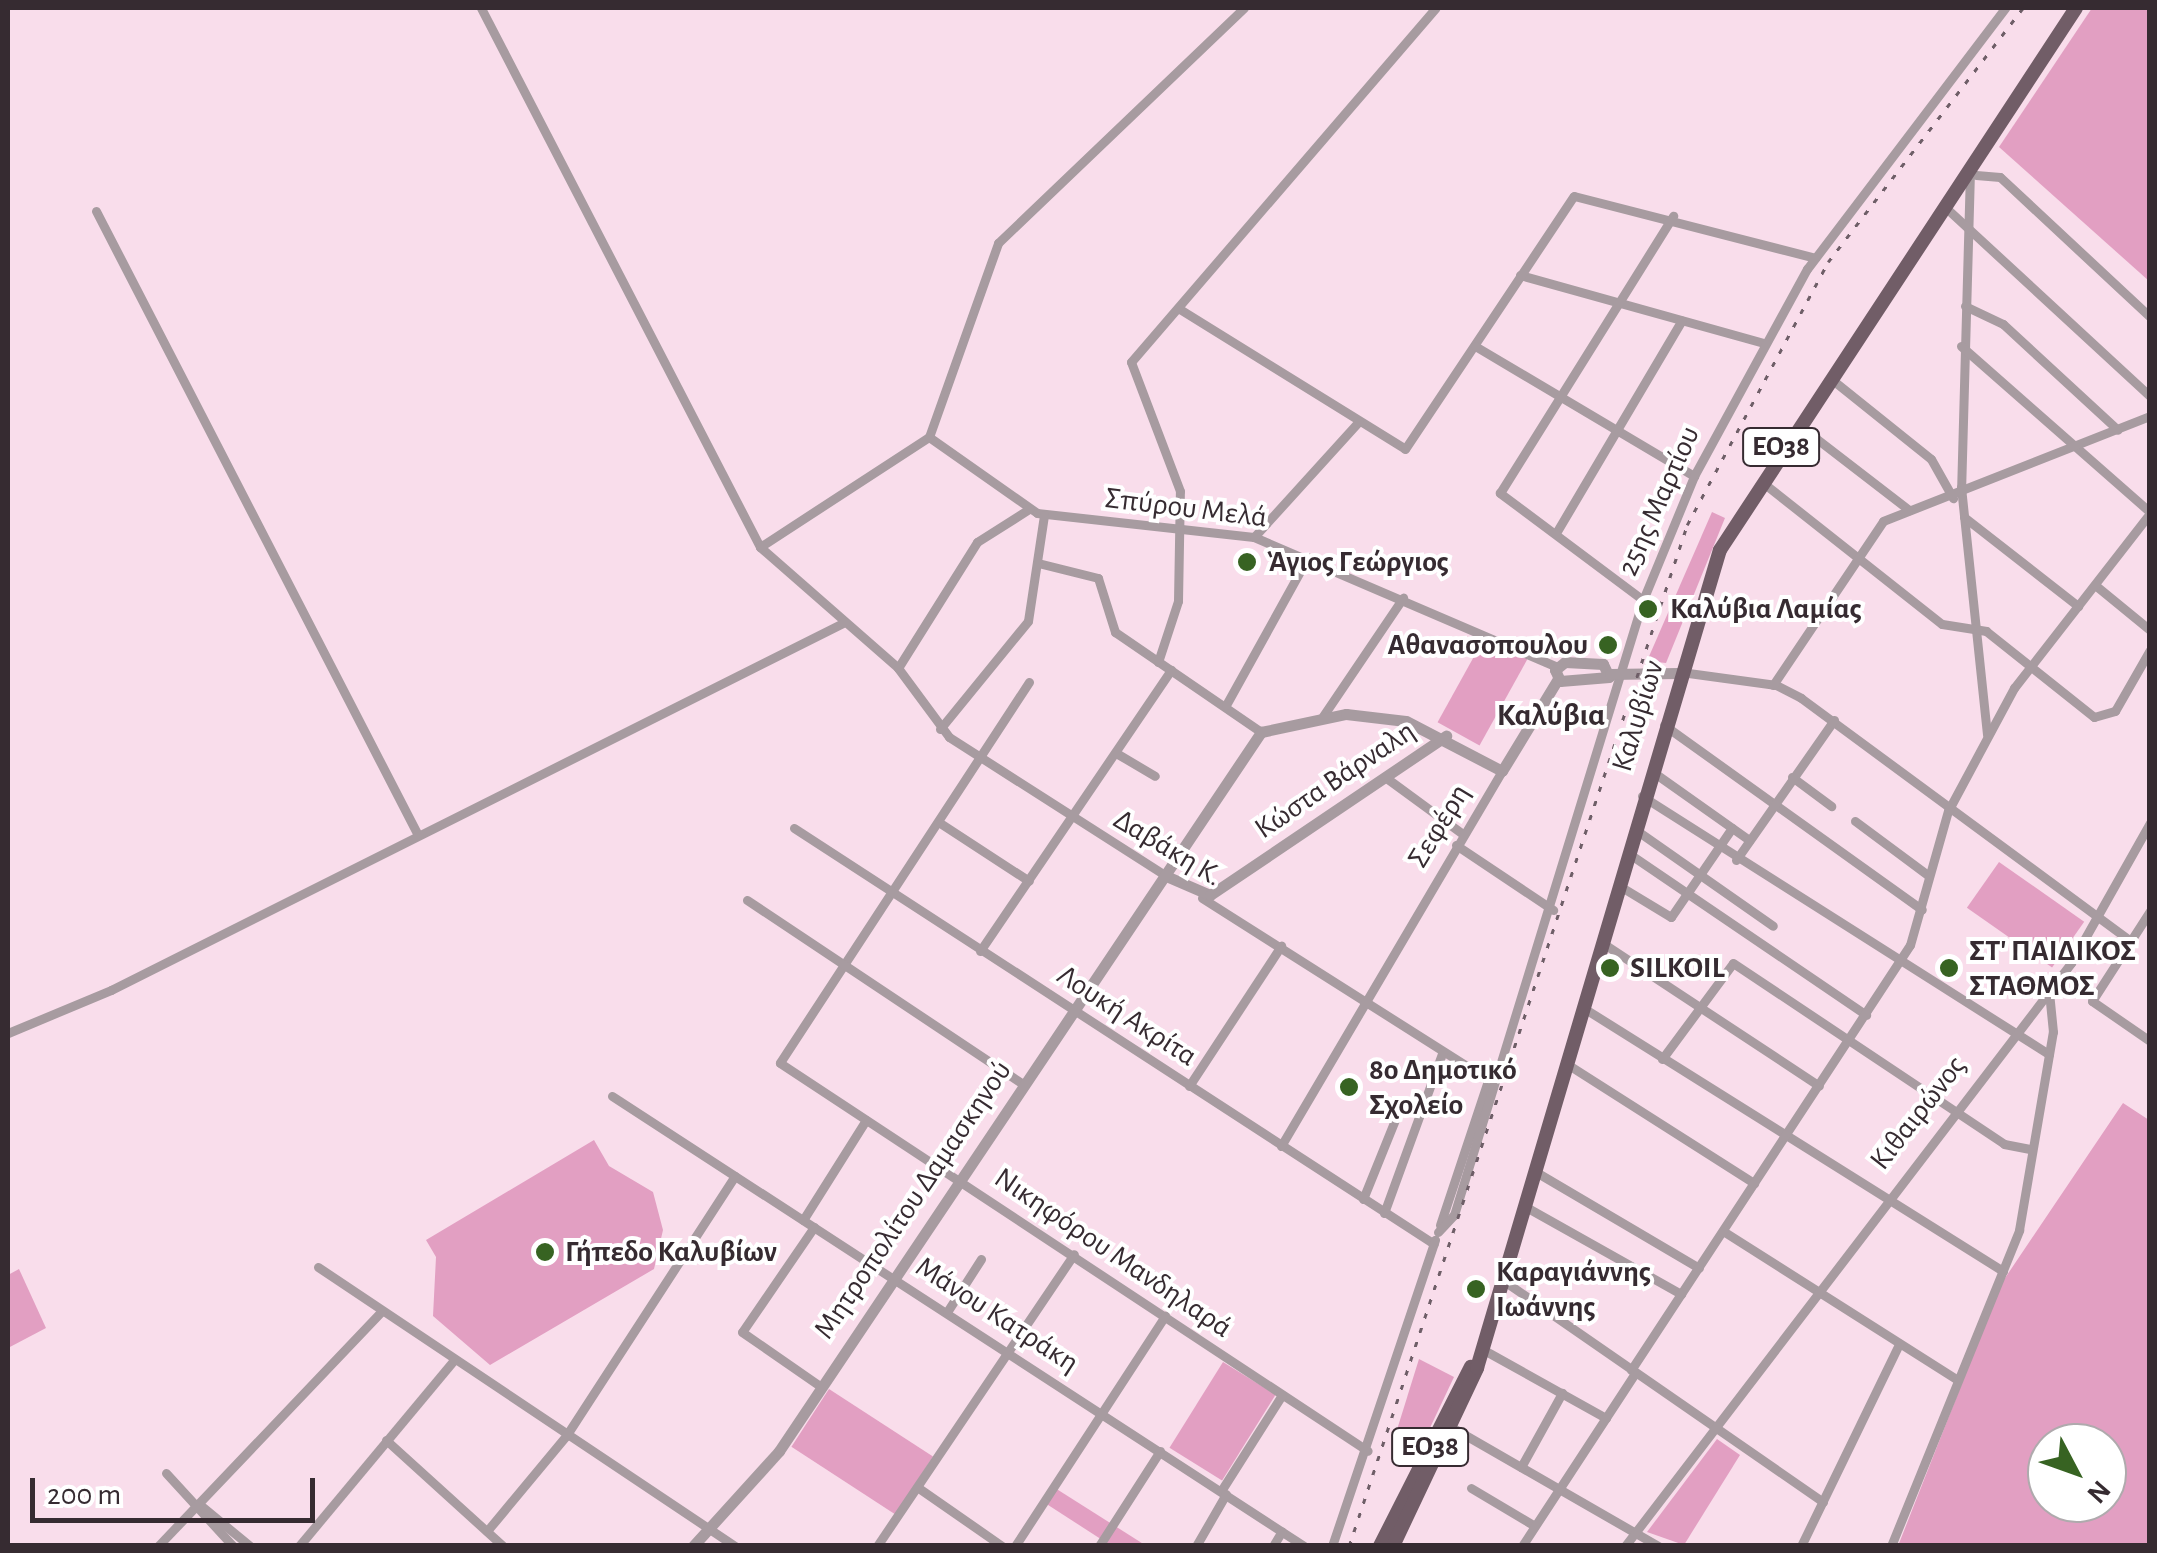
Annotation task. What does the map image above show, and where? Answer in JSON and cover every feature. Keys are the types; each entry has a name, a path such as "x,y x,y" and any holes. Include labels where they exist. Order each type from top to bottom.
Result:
{"main road":[{"name":"Καλυβίων","path":"1393,1546 1453,1428 1504,1282 1662,724 1720,550 1796,424 1945,207 1973,173 2076,8"},
{"name":"Καλυβίων","path":"1380,1546 1482,1349"}],"street":[{"path":"481,8 760,547 929,437 998,243 1244,8"},
{"path":"1158,662 1176,615 1180,491 1130,366 1436,8"},
{"name":"25ης Μαρτίου","path":"1332,1546 1553,910 1615,674 1694,476 1764,342 1816,258 2005,8"},
{"path":"1957,496 1961,346 1973,173 2000,177 2150,316"},
{"path":"1178,308 1404,449 1572,198 1673,216 1816,258"},
{"path":"1945,207 2150,396"},
{"path":"96,211 418,835"},
{"path":"1643,600 1501,490 1673,216"},
{"path":"1520,275 1764,342"},
{"path":"1965,306 2003,324 2118,430"},
{"path":"1556,533 1682,320"},
{"path":"1475,346 1694,476"},
{"path":"1522,1546 1898,963 1922,910 1952,802 2029,666 2150,513 2072,450 1961,346"},
{"path":"1828,376 1927,455 1957,496 1964,517 1988,736"},
{"path":"1773,685 1883,521 1957,496 2150,416"},
{"path":"1254,538 1359,421"},
{"path":"1796,424 1909,510"},
{"name":"Σπύρου Μελά","path":"929,437 1028,509 1044,515 1254,538 1402,598 1557,673"},
{"path":"1760,480 1944,626 1976,628 2104,720 2150,650"},
{"path":"898,668 978,542 1028,509"},
{"path":"940,729 1028,621 1044,515"},
{"path":"1964,517 2078,606"},
{"name":"Δαβάκη Κ.","path":"760,547 898,668 932,703 940,729 980,761 1281,946 1492,1082"},
{"path":"1226,705 1308,558"},
{"path":"1038,563 1098,578 1115,632 1260,732 1323,716 1416,722 1502,771"},
{"path":"2095,585 2150,630"},
{"path":"1323,716 1402,598"},
{"path":"8,1033 845,622"},
{"path":"1557,673 1599,664 1615,674 1678,673 1773,685 1834,720 1952,802 2099,912 2130,940"},
{"path":"980,951 1171,670"},
{"path":"1557,673 1602,684 1615,674"},
{"name":"Σεφέρη","path":"1281,1146 1557,673"},
{"path":"842,964 940,823 1029,682"},
{"path":"1736,860 1834,720"},
{"path":"1662,724 1922,910"},
{"name":"Μητροπολίτου Δαμασκηνού","path":"693,1546 767,1467 955,1178 1020,1082 1074,1012 1260,732"},
{"name":"Κώστα Βάρναλη","path":"1202,898 1446,736"},
{"path":"1116,753 1155,776"},
{"path":"1650,770 1748,840"},
{"path":"1386,776 1463,834"},
{"path":"1792,777 1831,806"},
{"path":"1642,796 2012,1036 2049,1054"},
{"path":"1855,821 1929,876"},
{"path":"940,823 1029,880"},
{"name":"Κιθαιρώνος","path":"1624,1546 1886,1194 2049,992 2150,823"},
{"name":"Λουκή Ακρίτα","path":"794,828 1384,1213 1436,1238"},
{"path":"1634,828 1773,926"},
{"path":"1618,885 1669,918 1732,828"},
{"path":"1456,845 1553,910"},
{"path":"1627,852 1866,1015"},
{"path":"747,900 1020,1082"},
{"path":"2150,911 2092,1001 2150,1041"},
{"path":"1601,942 1819,1086"},
{"path":"1189,1086 1281,946"},
{"name":"Νικηφόρου Μανδηλαρά","path":"842,964 780,1063 1368,1451"},
{"path":"1662,1060 1728,965 2011,1147 2029,1149"},
{"path":"1891,1546 2022,1215 2029,1149 2049,1054 2049,992"},
{"path":"1582,1007 1785,1137 1886,1194 2003,1271"},
{"path":"1384,1213 1444,1051"},
{"path":"1566,1064 1754,1183"},
{"name":"Μάνου Κατράκη","path":"612,1096 1304,1546"},
{"path":"1363,1199 1397,1115"},
{"path":"803,1220 866,1120"},
{"path":"1536,1172 1698,1268"},
{"path":"486,1531 566,1436 735,1176"},
{"path":"1526,1207 1681,1294"},
{"path":"814,1227 742,1332 820,1386"},
{"path":"1723,1230 1958,1380"},
{"path":"877,1546 920,1489 1074,1254"},
{"path":"948,1312 980,1260"},
{"path":"318,1267 735,1546"},
{"path":"1504,1282 1823,1502"},
{"path":"158,1546 382,1310"},
{"path":"1015,1546 1165,1316"},
{"path":"1801,1546 1899,1344"},
{"path":"1482,1349 1606,1418"},
{"path":"299,1546 454,1360"},
{"path":"1520,1467 1562,1393"},
{"path":"1196,1546 1282,1396"},
{"path":"1453,1428 1658,1546"},
{"path":"386,1440 502,1546"},
{"path":"1099,1546 1160,1451"},
{"path":"166,1473 250,1546"},
{"path":"1471,1488 1535,1526"},
{"path":"920,1489 1002,1546"},
{"path":"198,1504 233,1546"},
{"path":"1272,1546 1282,1531"}],"shaded area":[{"path":"2092,8 2149,8 2149,281 1999,147"},
{"path":"1712,512 1725,518 1666,663 1647,661"},
{"path":"1487,633 1529,656 1480,745 1438,722"},
{"path":"1999,862 2084,922 2052,968 1967,908"},
{"path":"2123,1103 2149,1120 2149,1545 1898,1546 2001,1284"},
{"name":"Γήπεδο Καλυβίων","path":"594,1140 609,1166 653,1192 663,1230 654,1269 490,1365 433,1316 436,1257 426,1240"},
{"path":"19,1269 46,1328 8,1348 8,1275"},
{"path":"1419,1359 1454,1377 1420,1449 1395,1436"},
{"path":"1223,1362 1276,1395 1222,1481 1169,1448"},
{"path":"829,1389 933,1457 895,1514 791,1447"},
{"path":"1717,1439 1740,1455 1684,1545 1647,1532"},
{"path":"1055,1488 1145,1545 1110,1545 1045,1503"}],"railway":[{"path":"1349,1546 1687,525 1828,262 2023,8"}],"place":[{"name":"Ὰγιος Γεώργιος","path":"1247,562"},
{"name":"Καλύβια Λαμίας","path":"1648,609"},
{"name":"Αθανασοπουλου","path":"1608,645"},
{"name":"SILKOIL","path":"1610,968"},
{"name":"ΣΤ' ΠΑΙΔΙΚΟΣ ΣΤΑΘΜΟΣ","path":"1949,968"},
{"name":"8ο Δημοτικό Σχολείο","path":"1349,1087"},
{"name":"Γήπεδο Καλυβίων","path":"545,1252"},
{"name":"Καραγιάννης Ιωάννης","path":"1476,1289"}],"district":[{"name":"Καλύβια","path":"1551,715"}]}
